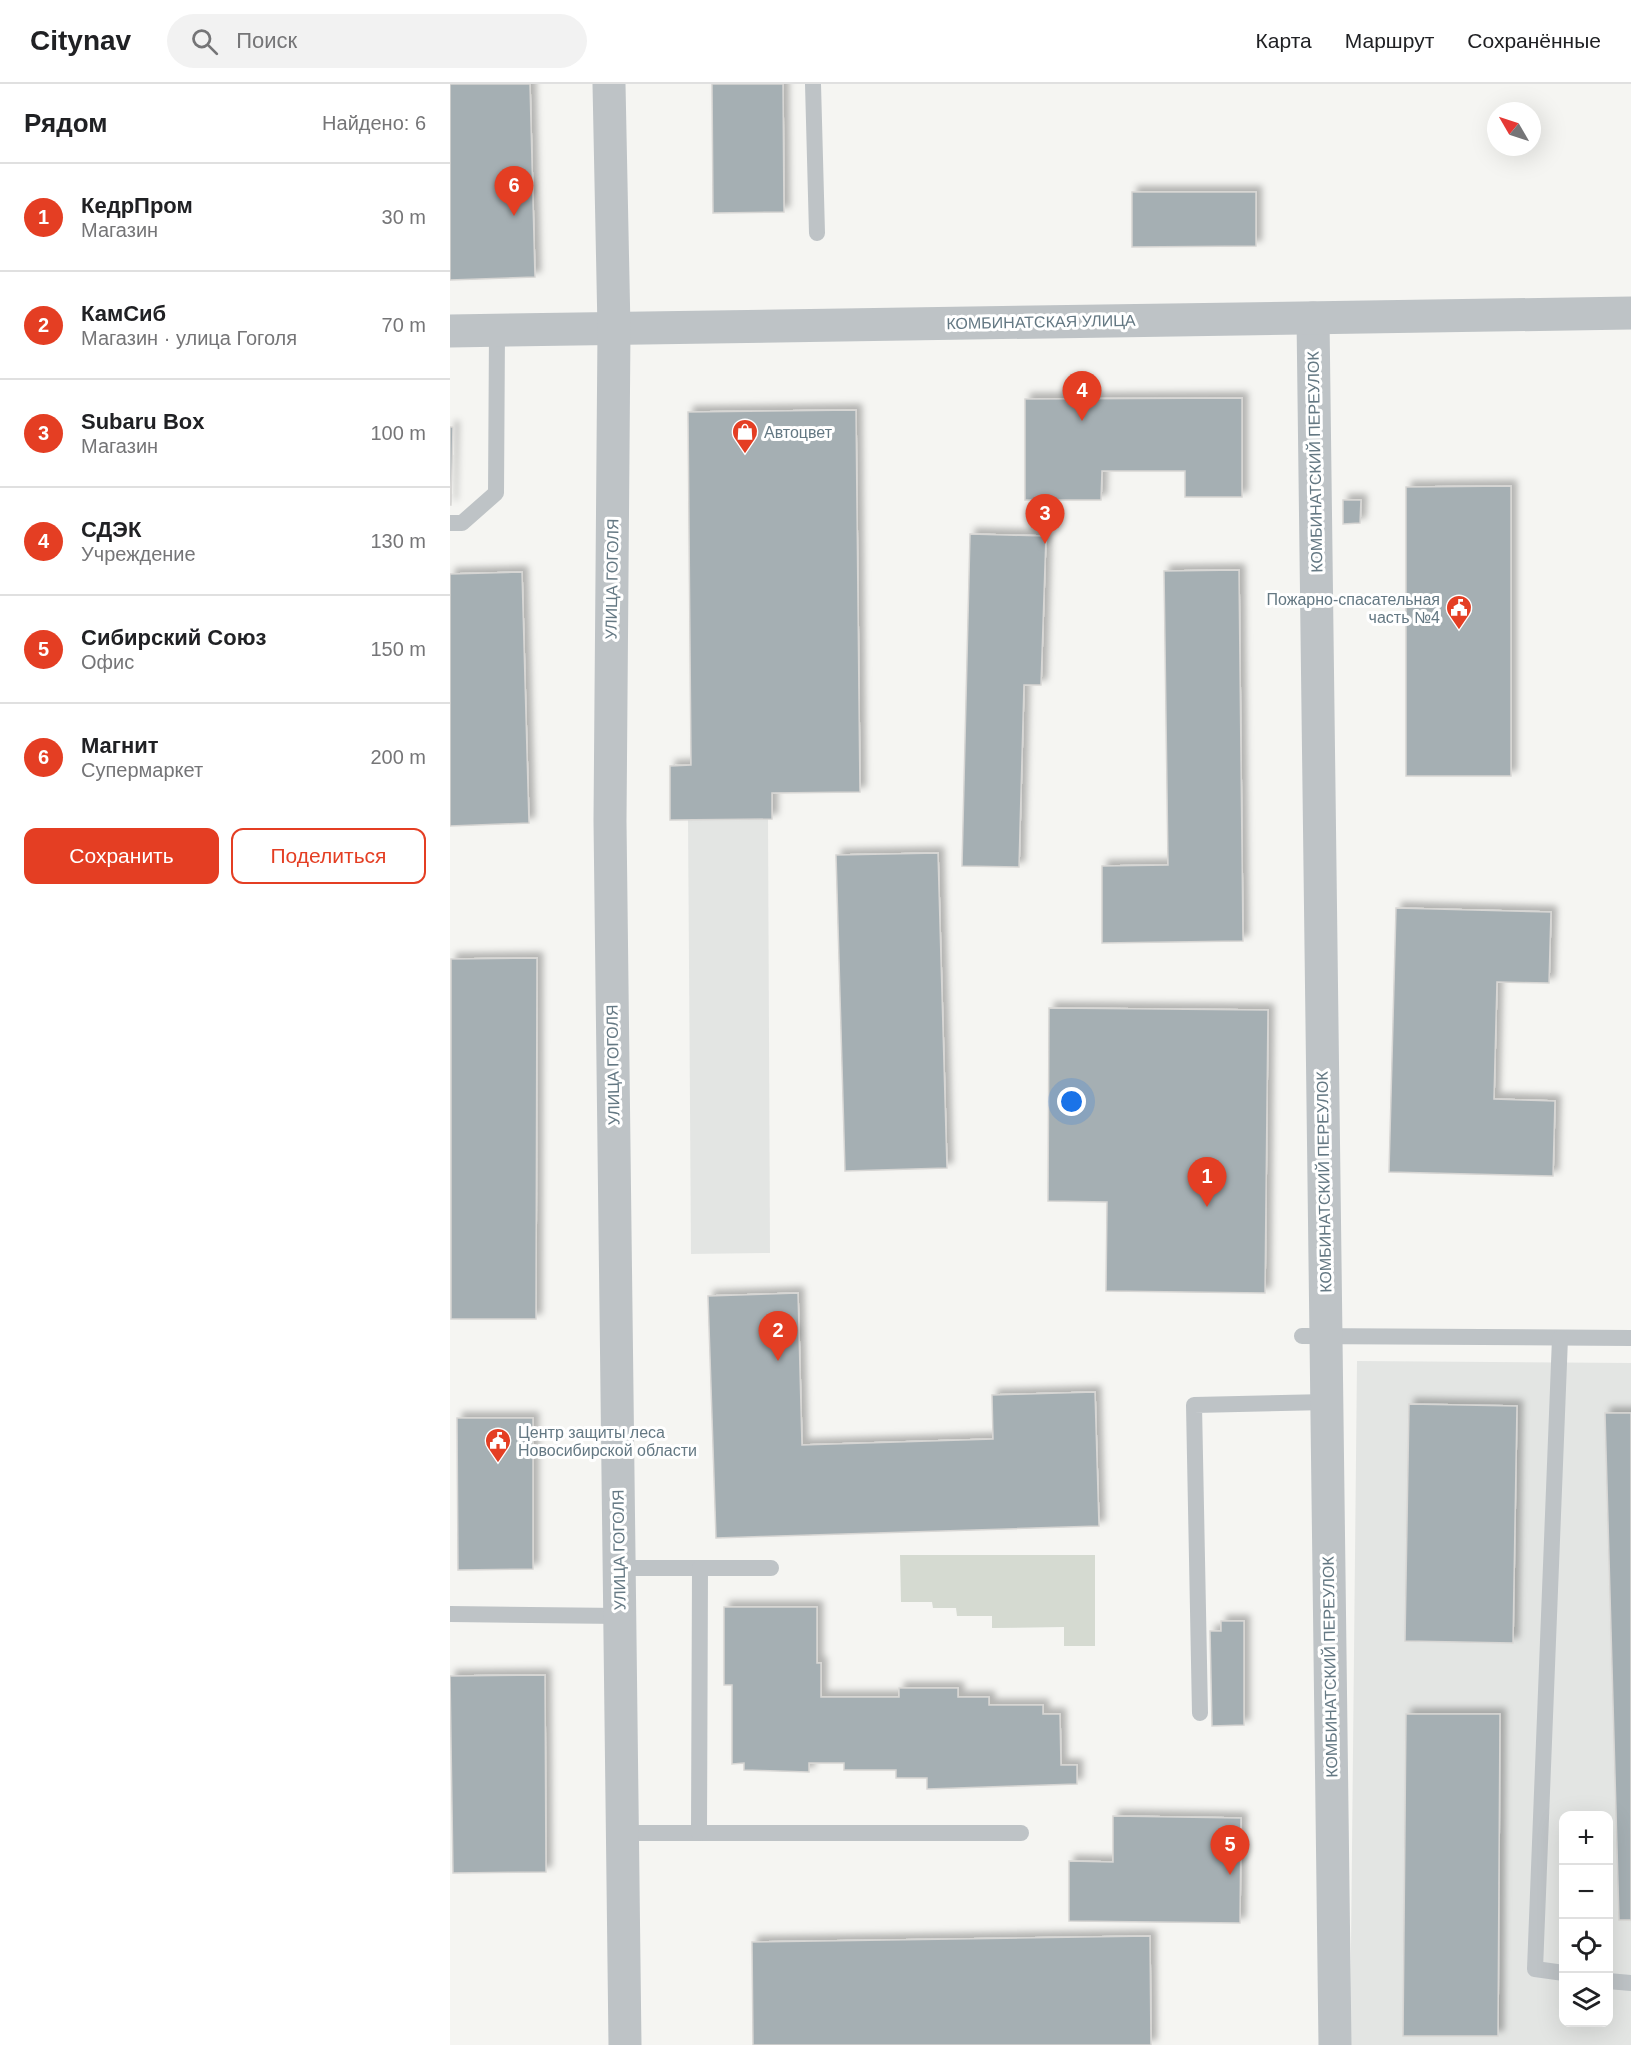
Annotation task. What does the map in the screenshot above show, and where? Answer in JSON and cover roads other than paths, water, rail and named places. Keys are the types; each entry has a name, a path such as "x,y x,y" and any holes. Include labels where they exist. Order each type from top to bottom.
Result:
{"street":[{"name":"УЛИЦА ГОГОЛЯ","path":"609,84 614,328 610,821 626,2045"},
{"name":"КОМБИНАТСКАЯ УЛИЦА","path":"450,331 1631,313"},
{"name":"КОМБИНАТСКИЙ ПЕРЕУЛОК","path":"1313,318 1314,1336 1327,1402 1335,2045"}],"lane":[{"path":"813,84 817,233"},
{"path":"450,523 462,523 496,493 497,330"},
{"path":"1314,1336 1631,1338"},
{"path":"1559,1972 1535,1969 1560,1338"},
{"path":"1200,1713 1194,1405 1327,1402"},
{"path":"619,1568 771,1568"},
{"path":"699,1833 700,1568"},
{"path":"450,1614 620,1616"},
{"path":"623,1833 1021,1833"},
{"path":"1613,1981 1631,1983"}],"place":[{"name":"Магнит","path":"514,216"},
{"name":"СДЭК","path":"1082,421"},
{"name":"Автоцвет","path":"745,455"},
{"name":"Subaru Box","path":"1045,544"},
{"name":"Пожарно-спасательная часть №4","path":"1459,631"},
{"name":"КедрПром","path":"1207,1207"},
{"name":"КамСиб","path":"778,1361"},
{"name":"Центр защиты леса Новосибирской области","path":"498,1464"},
{"name":"Сибирский Союз","path":"1230,1875"}]}
